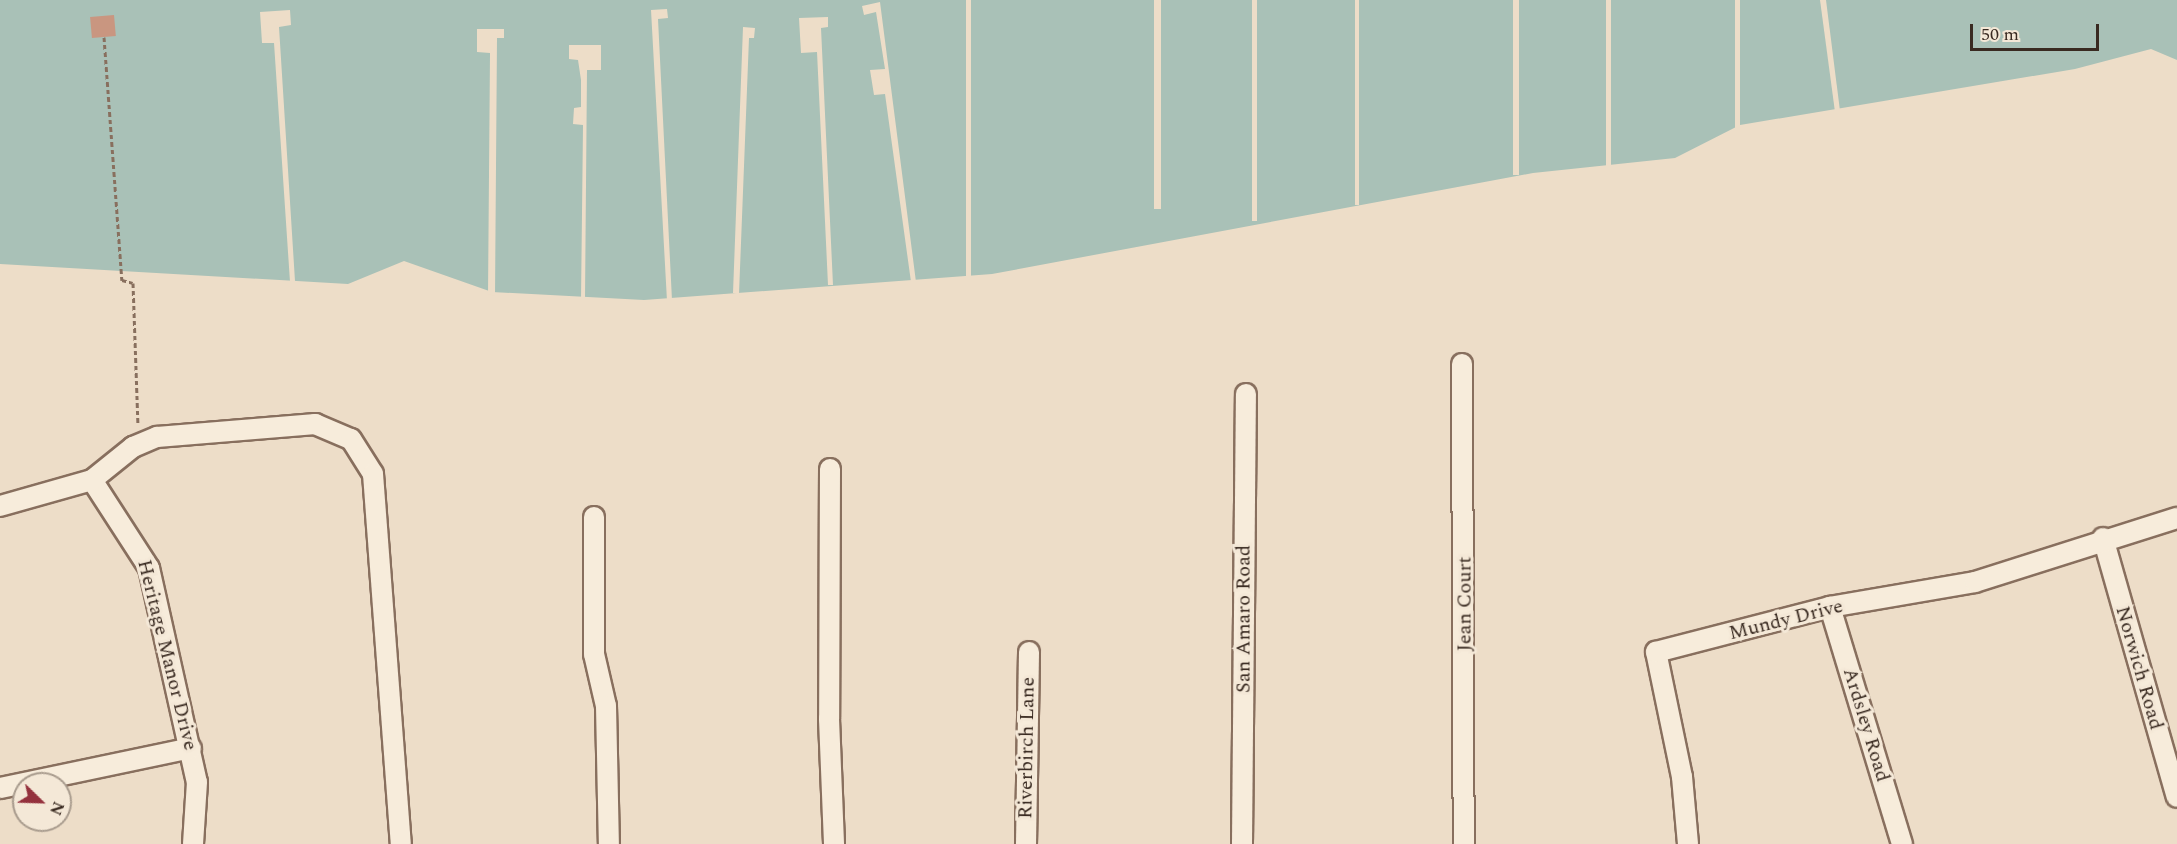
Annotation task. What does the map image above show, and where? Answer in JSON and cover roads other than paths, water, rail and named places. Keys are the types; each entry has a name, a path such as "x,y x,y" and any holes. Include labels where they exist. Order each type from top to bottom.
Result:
{"street":[{"name":"Jean Court","path":"1462,364 1464,844"},
{"name":"San Amaro Road","path":"1242,844 1246,394"},
{"path":"0,506 92,480 145,440 168,436 315,424 335,429 364,454 373,474 401,844"},
{"path":"830,469 829,719 834,844"},
{"name":"Heritage Manor Drive","path":"92,480 149,568 197,782 193,844"},
{"path":"594,517 594,654 606,706 609,844"},
{"name":"Mundy Drive","path":"1688,844 1682,777 1656,652 1830,607 1975,582 2103,538 2177,518"},
{"name":"Norwich Road","path":"2103,538 2177,797"},
{"name":"Ardsley Road","path":"1830,607 1902,844"},
{"name":"Riverbirch Lane","path":"1026,844 1029,652"},
{"path":"0,788 191,748"}]}
